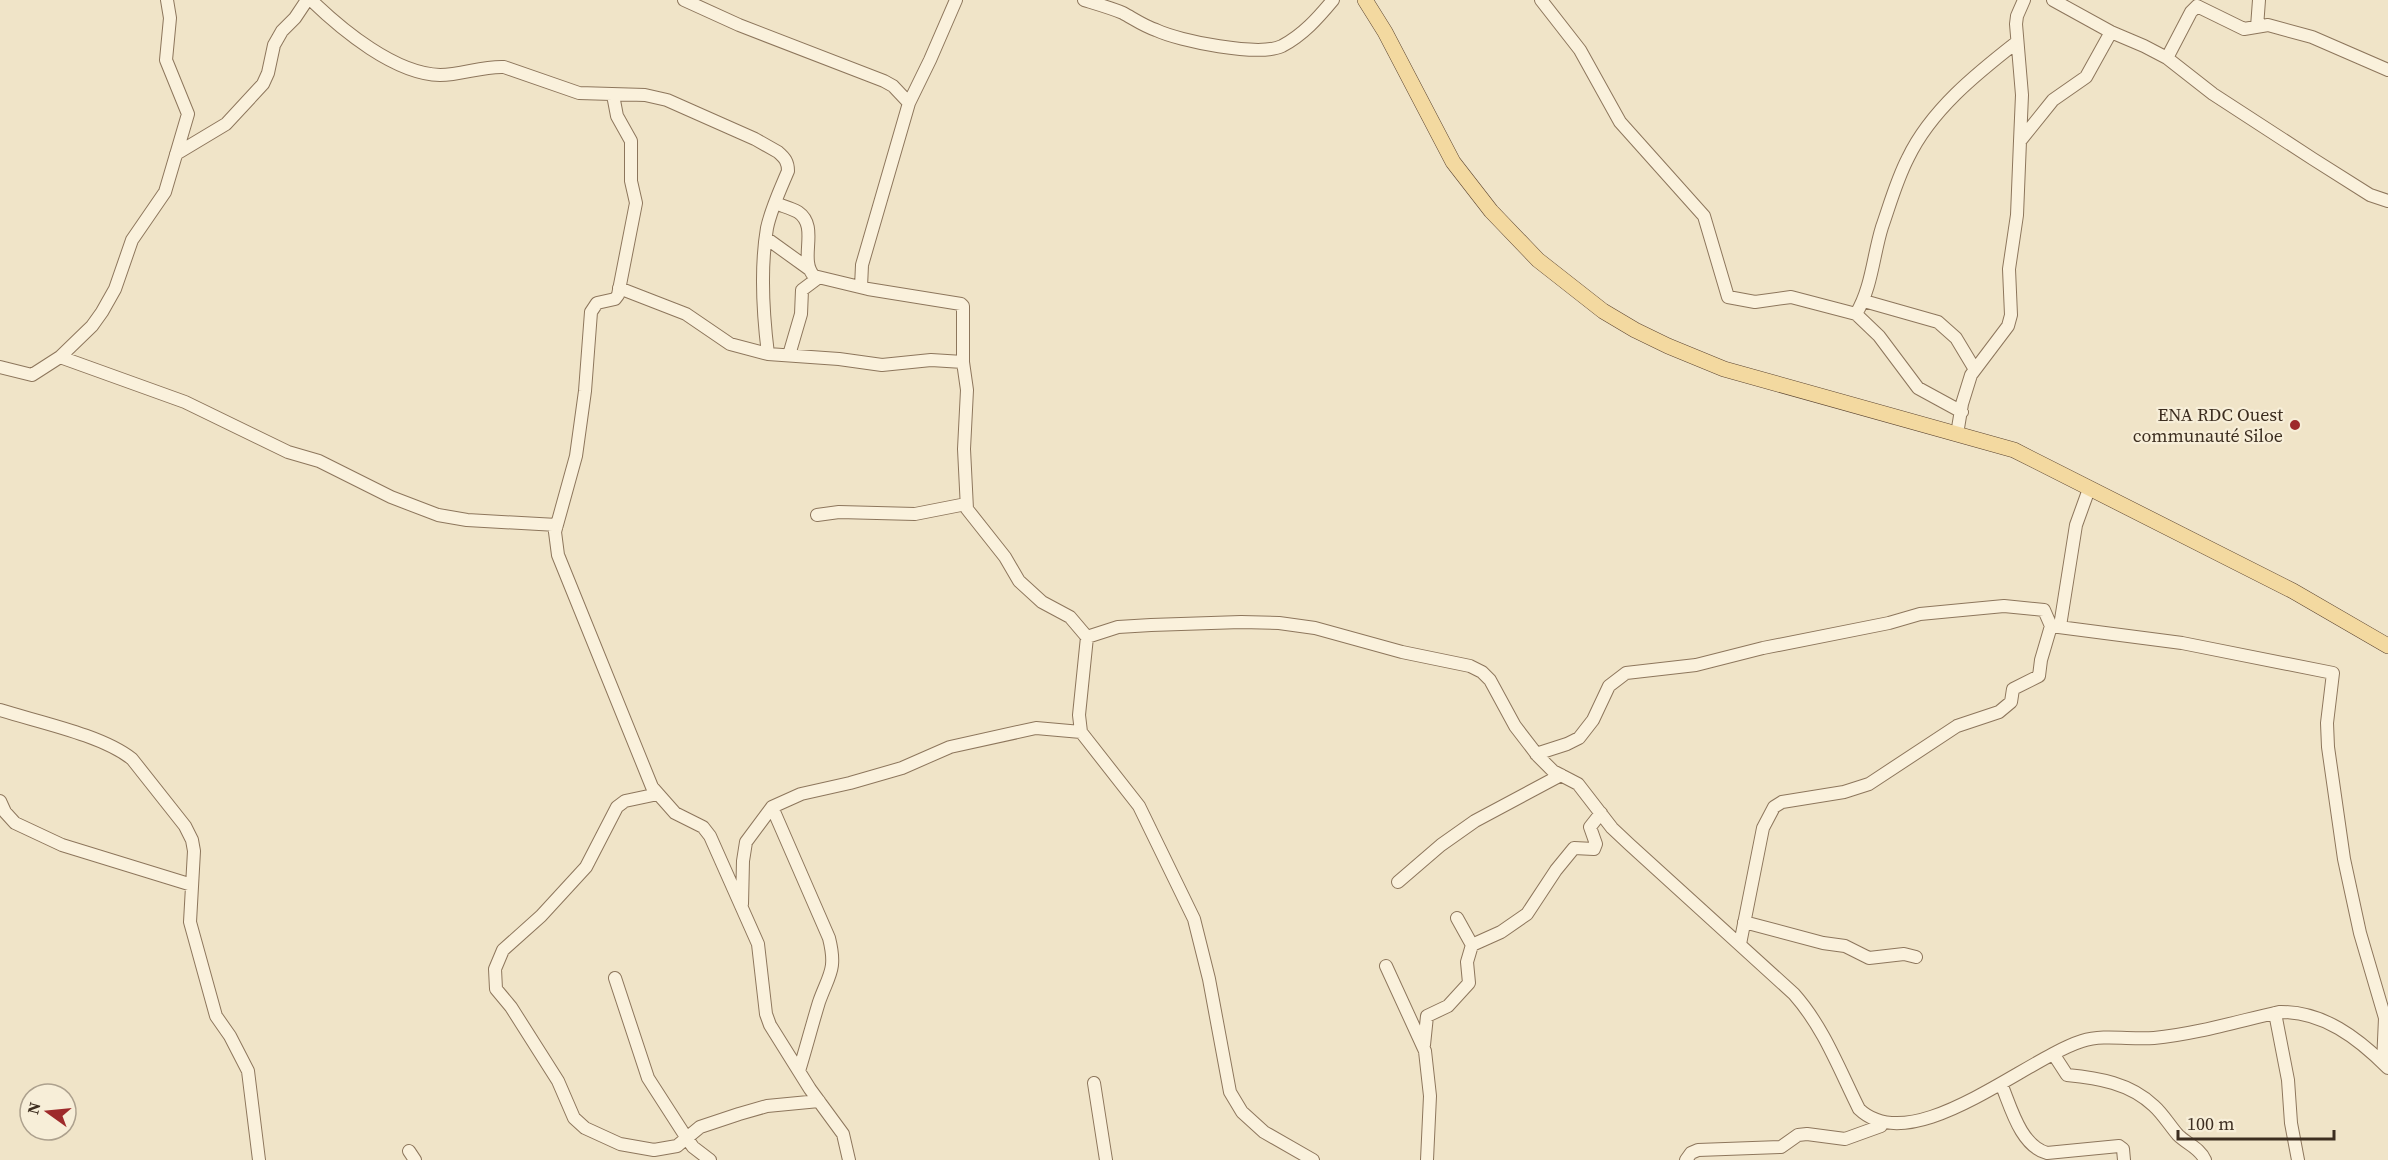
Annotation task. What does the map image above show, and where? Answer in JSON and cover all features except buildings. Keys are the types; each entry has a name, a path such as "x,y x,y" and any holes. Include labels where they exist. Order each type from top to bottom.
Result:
{"main road":[{"path":"1365,0 1385,32 1453,162 1465,179 1504,226 1538,260 1603,311 1668,346 1724,369 2014,450 2293,591 2388,646"}],"street":[{"path":"0,367 32,375 60,357 81,338 102,312 115,289 132,240 161,201 188,114 166,60 170,18 167,0"},
{"path":"176,154 226,124 263,84 268,73 274,45 282,31 309,0 363,45 412,69 438,75 460,74 493,66 504,67 579,93 645,95 667,100 755,139 786,159 788,165 770,215 766,238 763,313 768,354"},
{"path":"684,0 739,26 884,81 901,92 909,103"},
{"path":"861,287 862,265 909,103 956,0"},
{"path":"1084,0 1122,13 1157,31 1185,39 1264,50 1281,46 1305,30 1333,0"},
{"path":"1541,0 1580,51 1620,122 1704,216 1728,297 1755,302 1791,297 1856,314 1880,336 1918,388 1962,412"},
{"path":"1957,434 1962,404 1974,368 2008,326 2011,315 2009,269 2016,214 2022,95 2017,16 2024,0"},
{"path":"2053,0 2111,32 2166,58 2213,94 2313,159 2370,195 2388,201"},
{"path":"2257,27 2259,0"},
{"path":"2166,58 2191,12 2197,6 2244,29 2268,25 2312,37 2388,70"},
{"path":"2020,141 2053,100 2086,77 2111,32"},
{"path":"1856,314 1864,301 1873,255 1882,226 1908,158 1919,138 1941,110 1968,83 2017,42"},
{"path":"613,95 617,116 631,141 631,181 636,202 615,299 597,303 591,312 576,456 557,525 555,542 558,555 652,787 675,813 706,830 758,944 766,1014 774,1032 799,1071 843,1134 849,1160"},
{"path":"775,204 798,213 806,223 808,269"},
{"path":"766,238 818,278 961,304 964,308 963,362 967,390 964,449 966,504 970,513 1005,557 1019,581 1042,602 1070,617 1087,637 1078,715 1081,732 1139,806 1194,919 1209,979 1230,1092 1235,1103 1264,1132 1313,1160"},
{"path":"789,355 801,314 802,290 818,278"},
{"path":"619,288 686,315 730,344 768,354 839,358 882,365 931,360 963,362"},
{"path":"1864,301 1938,322 1956,338 1974,368"},
{"path":"60,357 185,402 288,452 319,461 391,497 438,515 467,520 557,525"},
{"path":"1740,944 1763,828 1774,807 1782,801 1844,792 1869,784 1957,726 2000,712 2011,702 2013,689 2039,676 2041,660 2056,626 2076,525 2090,489"},
{"path":"818,515 839,512 915,514 966,504"},
{"path":"1536,754 1579,738 1593,720 1609,686 1626,673 1696,665 1763,648 1889,623 1920,614 2004,606 2044,610 2056,626 2182,643 2333,673 2327,723 2328,747 2344,859 2360,933 2384,1012 2386,1065"},
{"path":"1087,637 1110,629 1129,626 1279,623 1315,628 1402,652 1470,666 1482,672 1490,680 1515,726 1536,754 1561,775 1578,784 1629,844 1794,994 1810,1013 1833,1052 1860,1109 1868,1119 1881,1126 1895,1130 1926,1125 2082,1041 2174,1035 2275,1013 2295,1012 2327,1022 2342,1030 2386,1065"},
{"path":"0,710 102,741 132,759 185,826 192,840 194,852 190,922 216,1016 233,1040 250,1076 259,1160"},
{"path":"741,909 746,842 772,807 801,794 902,768 950,747 1036,728 1081,732"},
{"path":"1398,882 1441,845 1475,821 1561,775"},
{"path":"657,794 626,801 617,807 586,867 541,916 503,950 495,969 495,984 558,1081 568,1108 579,1124 620,1144 639,1149 669,1148 677,1146 700,1127 715,1121 767,1106 819,1101"},
{"path":"2,807 15,823 80,852 192,885"},
{"path":"772,807 829,938 832,951 832,973 820,1001 799,1071"},
{"path":"1472,945 1501,933 1527,914 1556,870 1574,848 1594,849 1596,844 1590,827 1601,813"},
{"path":"1427,1160 1430,1089 1424,1047 1427,1016 1448,1006 1468,986 1470,981 1467,962 1472,945 1457,918"},
{"path":"1744,922 1823,943 1845,946 1869,958 1904,954 1916,957"},
{"path":"1386,966 1424,1047"},
{"path":"615,978 648,1078 693,1147 710,1160"},
{"path":"2275,1013 2288,1080 2291,1123 2298,1160"},
{"path":"2054,1055 2067,1075 2087,1076 2123,1086 2152,1104 2177,1134 2202,1152 2205,1160"},
{"path":"1094,1083 1106,1160"},
{"path":"2002,1086 2020,1128 2041,1152 2120,1146 2123,1149 2124,1160"},
{"path":"1686,1160 1691,1153 1698,1150 1781,1147 1798,1136 1807,1134 1845,1139 1881,1126"}],"place":[{"name":"ENA RDC Ouest communauté Siloe","path":"2295,425"}]}
